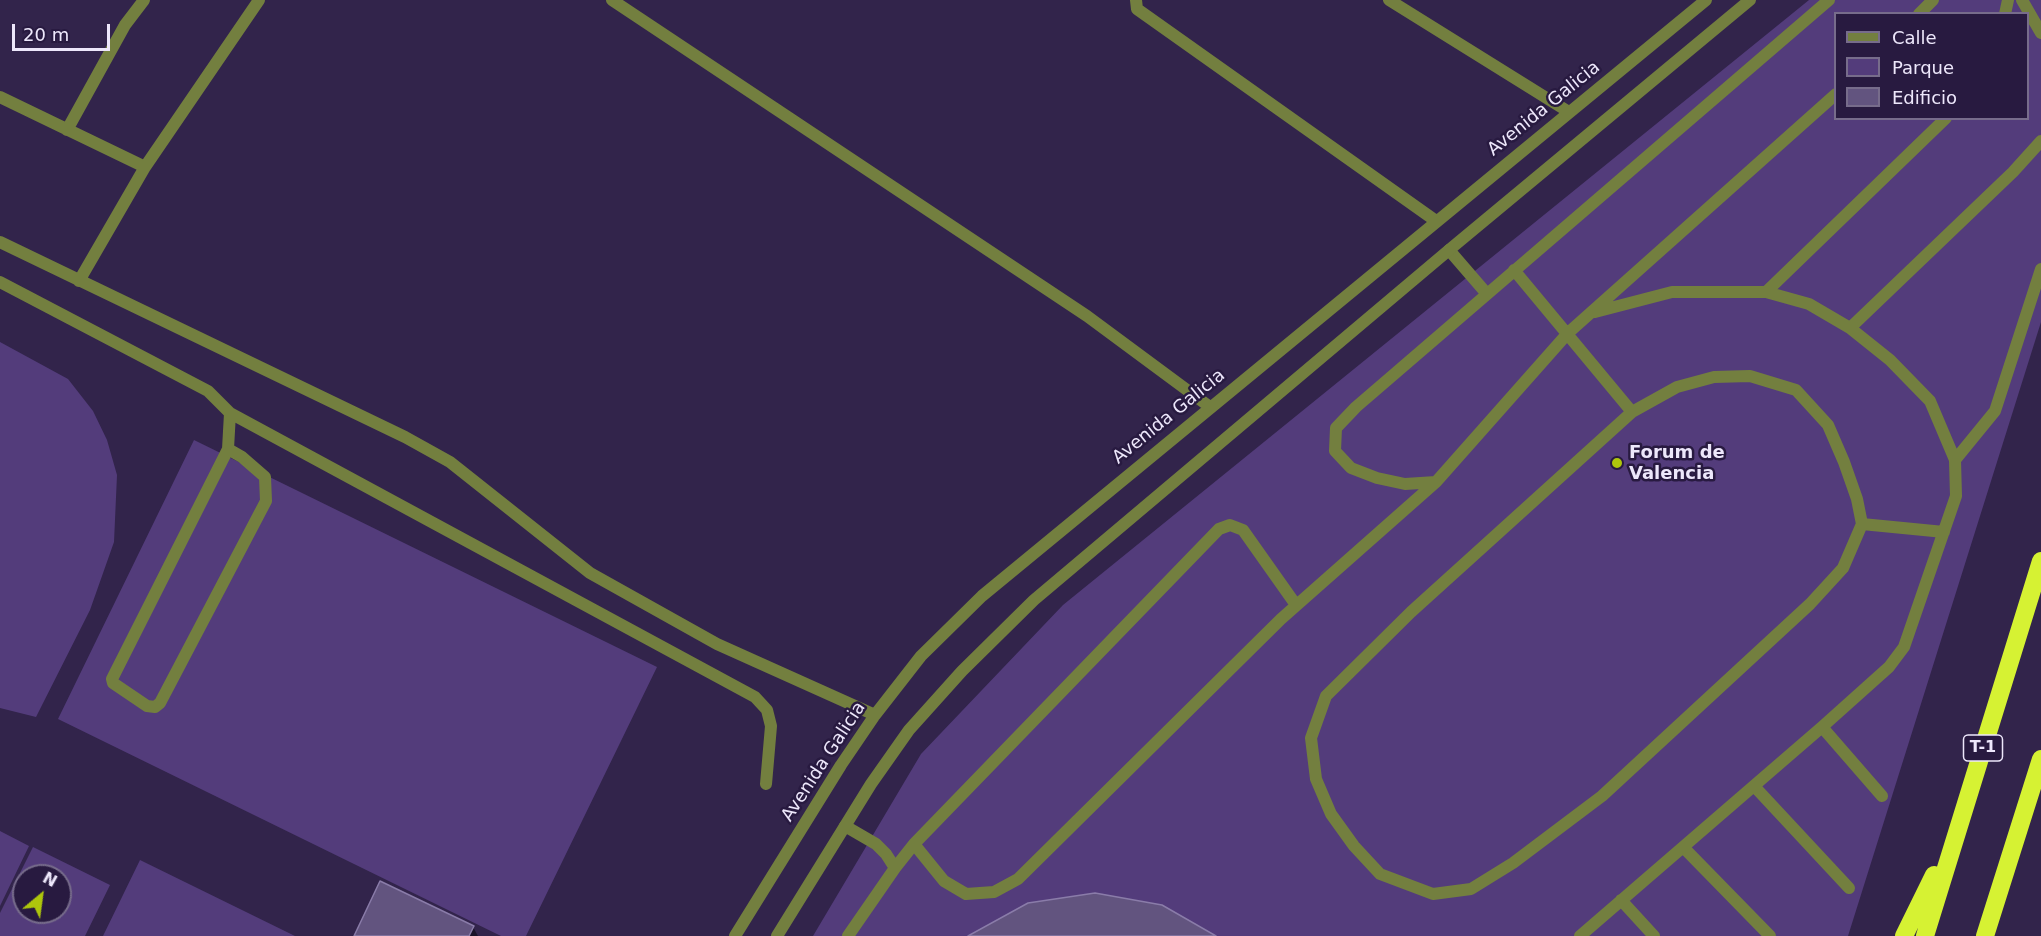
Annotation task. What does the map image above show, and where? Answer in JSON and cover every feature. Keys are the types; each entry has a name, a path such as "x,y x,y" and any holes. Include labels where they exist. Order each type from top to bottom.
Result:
{"highway":[{"name":"T-1","path":"1924,936 2041,561"},
{"path":"1985,936 2041,759"},
{"path":"1904,936 1959,826"}],"street":[{"path":"67,129 125,25 144,0"},
{"path":"79,281 145,167 259,0"},
{"path":"612,0 1087,315 1210,407"},
{"path":"1136,0 1137,9 1436,221"},
{"path":"1389,0 1569,112"},
{"name":"Avenida Galicia","path":"735,936 841,765 875,715 921,656 981,596 1706,0"},
{"path":"777,936 845,826 909,730 962,671 1034,600 1750,0"},
{"path":"1436,482 1405,484 1377,478 1351,468 1335,451 1336,428 1356,407 1829,0"},
{"path":"1921,12 1932,0"},
{"path":"2029,12 2041,33"},
{"path":"914,844 944,881 966,894 994,892 1018,879 1296,605 1436,482 1568,333 1834,96"},
{"path":"0,97 145,167"},
{"path":"1766,292 1944,120"},
{"path":"1850,328 2013,172 2041,141"},
{"path":"0,242 405,437 450,462 590,573 717,644 875,715"},
{"path":"1449,250 1487,294"},
{"path":"1955,460 1995,411 2041,269"},
{"path":"1514,270 1632,412"},
{"path":"0,282 208,391 230,413 755,697 767,710 771,726 766,784"},
{"path":"1580,936 1889,667 1904,647 1956,496 1955,460 1929,401 1890,360 1850,328 1809,304 1766,292 1672,292 1593,312"},
{"path":"1750,376 1796,390 1828,425 1857,499 1862,524 1843,568 1810,604 1602,796 1514,863 1471,889 1433,894 1380,874 1354,846 1331,814 1316,779 1311,738 1326,696 1411,612 1632,412 1677,387 1714,377 1750,376"},
{"path":"228,449 242,457 265,477 266,501 160,703 155,707 147,706 113,683 112,679 228,449 230,413"},
{"path":"1862,524 1944,532"},
{"path":"848,936 914,844 1219,529 1230,525 1243,530 1296,605"},
{"path":"1822,727 1882,795"},
{"path":"1754,786 1849,888"},
{"path":"845,826 876,844 895,868"},
{"path":"1683,847 1770,936"},
{"path":"1621,900 1654,936"}],"green space":[{"name":"Forum de Valencia","path":"1809,0 2041,0 2041,322 1848,936 813,936 921,754 1063,605"},
{"path":"0,342 68,379 93,411 107,440 117,475 114,542 90,610 36,717 0,708"},
{"path":"194,440 657,667 526,936 501,936 58,719"},
{"path":"0,831 29,846 20,864 12,864 12,881 0,906"},
{"path":"33,847 67,864 24,864"},
{"path":"140,860 295,936 103,936"},
{"path":"72,866 110,885 85,936 0,936 0,913 12,889 12,924 72,924"}],"building":[{"path":"380,881 474,926 469,936 354,936"},
{"path":"1095,893 1162,905 1216,936 968,936 1028,903"}],"place":[{"name":"Forum de Valencia","path":"1617,463"}]}
